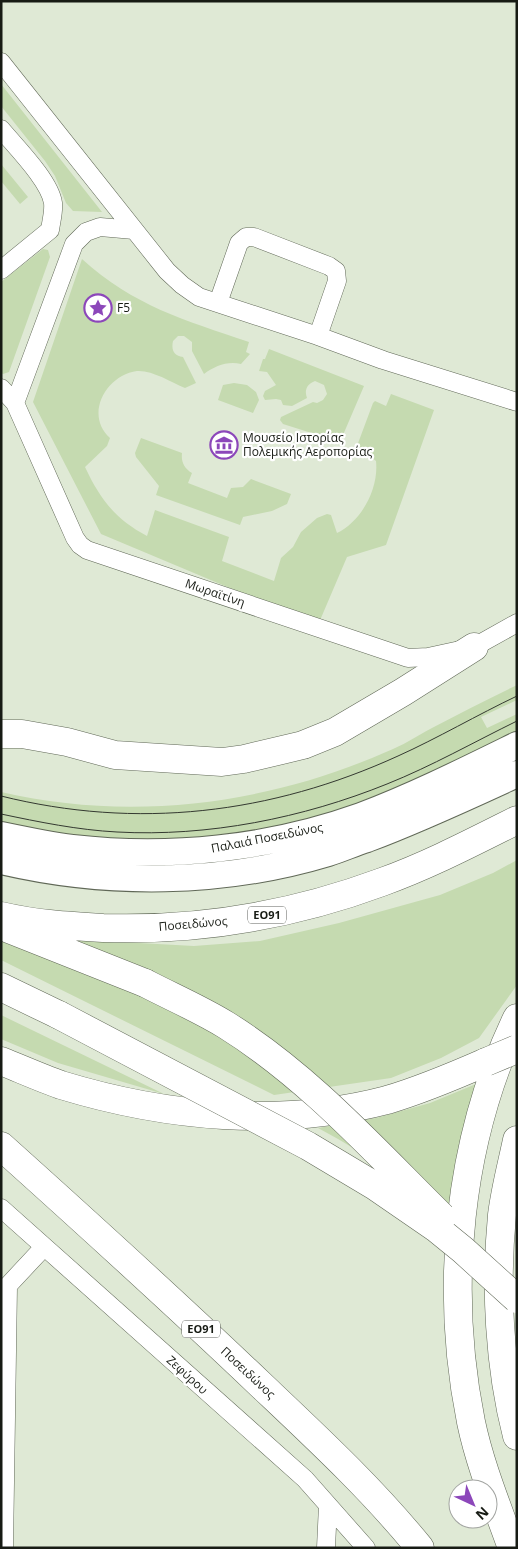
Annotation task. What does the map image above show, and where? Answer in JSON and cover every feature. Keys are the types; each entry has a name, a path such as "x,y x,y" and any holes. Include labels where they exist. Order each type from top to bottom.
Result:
{"highway":[{"path":"1,734 22,734 67,742 115,755 222,762 244,759 303,745 335,732 474,647"},
{"name":"Ποσειδώνος","path":"1,916 57,926 133,929 191,926 270,914 350,894 384,882 517,820"},
{"path":"1,926 145,983 226,1026 260,1049 303,1083 342,1118 488,1262 517,1297"},
{"path":"1,987 59,1015 308,1146 375,1186 436,1228 517,1297"},
{"path":"512,1548 483,1467 471,1422 460,1338 459,1294 462,1208 469,1168 488,1087 504,1045 517,1018"},
{"path":"1,1061 61,1084 158,1108 241,1116 276,1116 322,1112 379,1101 449,1078 517,1049"},
{"path":"517,1140 502,1214 500,1294 501,1336 505,1372 511,1415 517,1436"},
{"name":"Ποσειδώνος","path":"1,1146 313,1433 396,1517 420,1548"}],"main road":[{"name":"Παλαιά Ποσειδώνος","path":"1,835 71,848 112,851 181,852 238,846 322,828 360,816 398,801 517,746"},
{"path":"1,861 67,873 110,877 154,879 242,873 328,853 411,822 517,774"}],"street":[{"path":"1,62 167,271 199,297 318,336 383,360 517,402"},
{"path":"1,128 44,182 50,192 53,204 50,230 1,270"},
{"path":"15,403 74,244 86,232 100,227 134,230"},
{"path":"50,230 74,244"},
{"path":"218,303 240,244 246,237 254,237 329,266 336,271 337,281 318,336"},
{"name":"Μωραϊτίνη","path":"1,388 15,403 75,538 87,550 408,658 428,657 474,647 517,623"},
{"name":"Ζεφύρου","path":"1,1208 304,1479 366,1548"},
{"path":"4,1548 5,1289 44,1247"},
{"path":"326,1548 328,1504"}],"green space":[{"path":"1,84 102,212 73,211 66,203 55,176 45,161 1,106"},
{"path":"1,164 28,197 20,204 1,181"},
{"path":"43,249 48,250 50,257 9,372 3,374 1,373 1,282"},
{"path":"82,259 121,289 161,310 249,342 246,352 250,354 241,364 221,365 204,374 192,351 192,342 184,336 178,336 173,341 173,350 175,354 183,357 196,383 185,388 155,374 137,371 126,374 116,380 102,397 99,418 102,429 110,438 107,446 85,467 103,498 117,515 147,536 155,510 229,537 222,561 274,581 281,558 293,547 301,532 317,518 327,514 331,515 337,533 354,520 367,503 375,482 376,461 357,446 373,403 375,401 386,406 391,394 434,410 386,545 347,557 318,625 101,534 33,402"},
{"path":"269,349 364,386 340,442 283,424 280,420 281,417 313,402 317,403 323,400 327,394 324,385 315,381 307,388 307,398 292,406 283,405 281,400 265,400 263,396 265,391 276,385 267,372 259,371"},
{"path":"234,383 247,385 256,392 259,400 253,413 218,400 223,385"},
{"path":"141,438 182,453 184,464 192,473 188,483 227,498 231,488 243,487 251,479 291,494 287,504 272,511 243,517 240,525 156,495 159,486 136,457 135,453"},
{"path":"517,685 517,700 481,717 487,728 517,714 517,731 407,785 374,799 288,827 99,851 1,824 1,792 50,801 99,806 148,807 245,796 293,785 340,770 392,750"},
{"path":"517,860 517,985 479,1038 441,1058 391,1078 274,1095 1,960 1,919 84,940 194,946 260,941 339,923 440,895 493,873"},
{"path":"1,1015 164,1094 58,1063 1,1039"},
{"path":"510,1070 491,1117 471,1228 396,1175 318,1128 376,1118 430,1103"}],"tram line":[{"path":"1,796 52,806 103,812 153,814 203,811 252,803 302,792 350,776 413,749 517,696"},
{"path":"1,814 73,828 117,832 186,831 255,823 322,807 387,784 437,762 517,721"}],"place":[{"name":"F5","path":"98,308"},
{"name":"Μουσείο Ιστορίας Πολεμικής Αεροπορίας","path":"224,445"}]}
